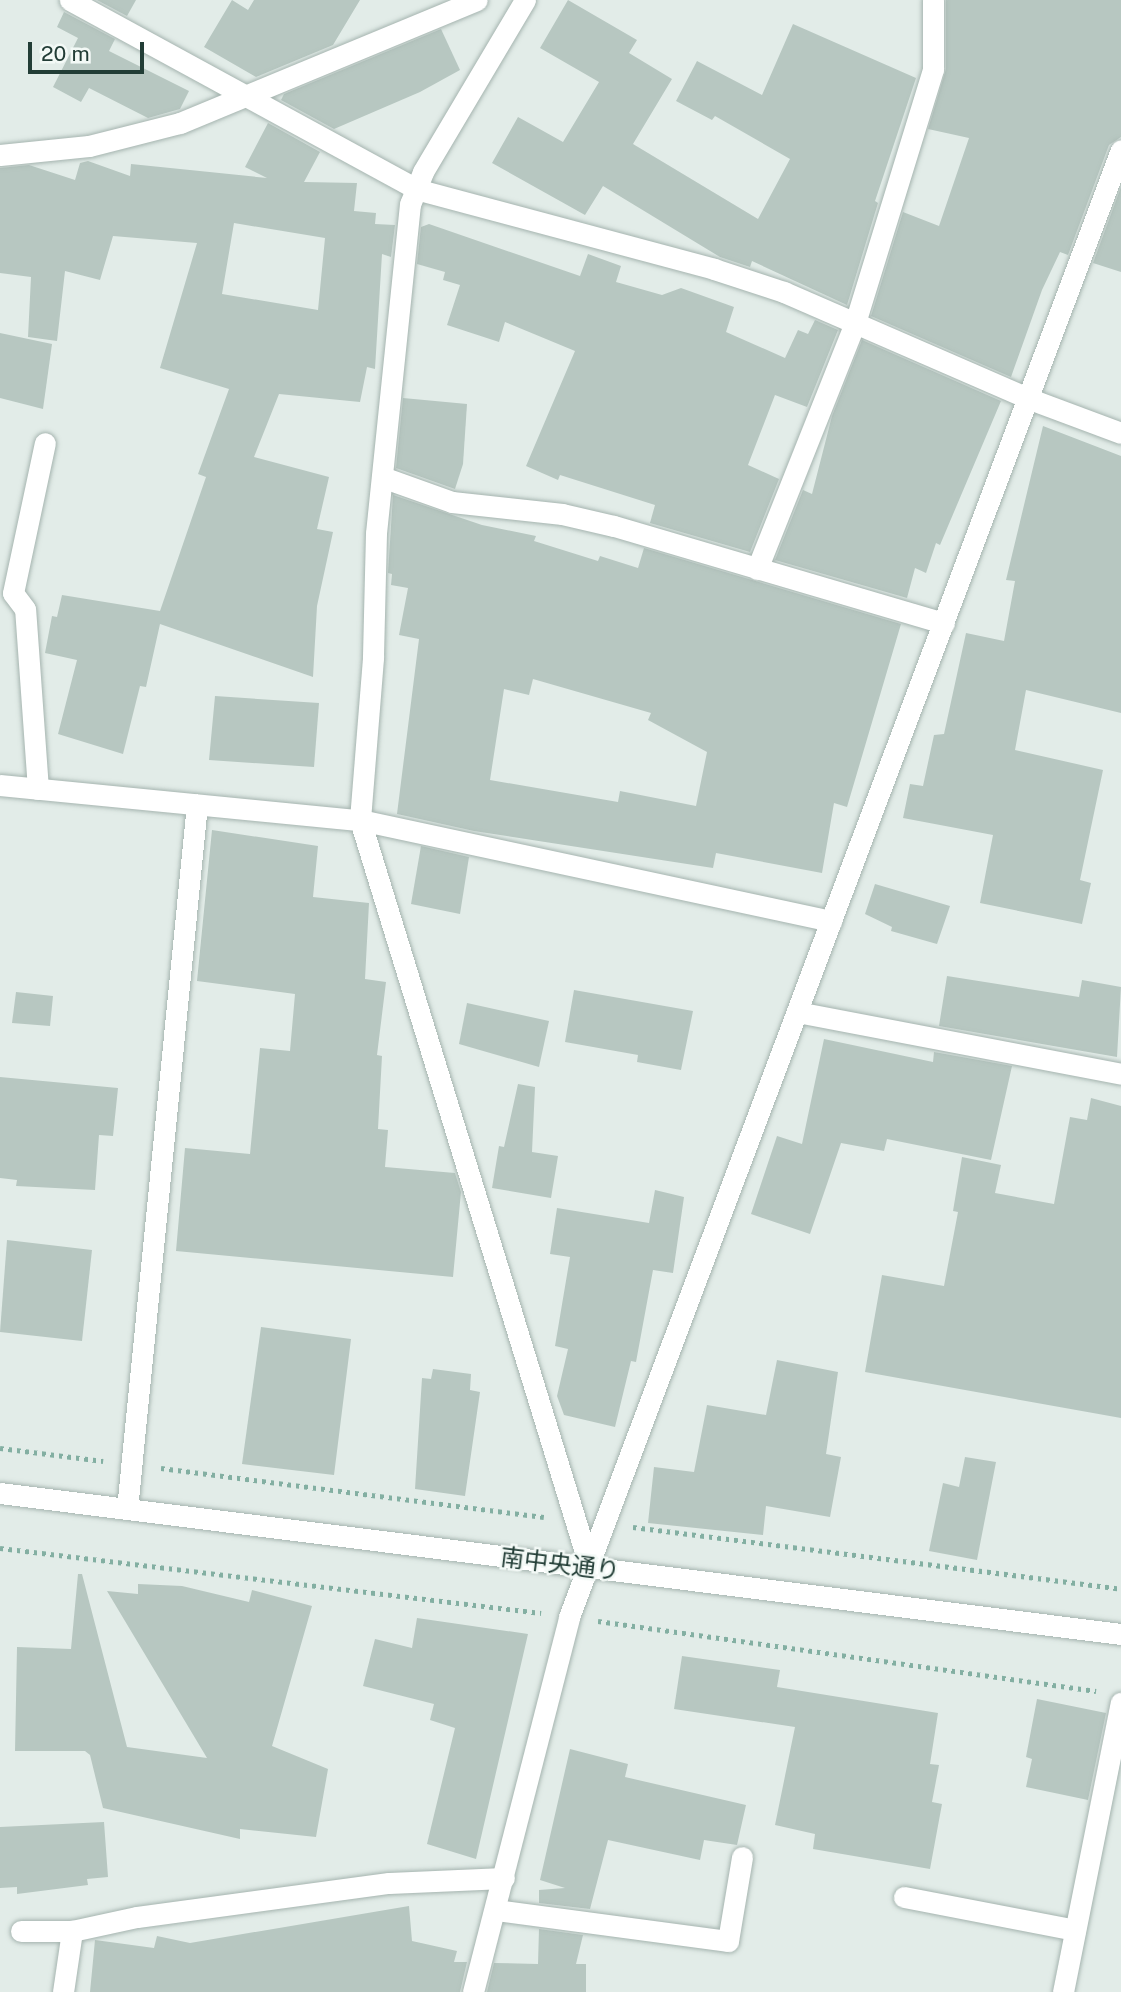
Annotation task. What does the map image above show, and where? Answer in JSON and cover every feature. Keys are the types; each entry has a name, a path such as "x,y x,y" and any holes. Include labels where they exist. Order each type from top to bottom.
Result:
{"street":[{"path":"70,0 416,189 714,269 855,323 1030,399 1121,433"},
{"path":"0,155 102,143 180,123 477,0"},
{"path":"524,0 410,204 382,478 360,820 590,1568"},
{"path":"757,569 855,323 933,69 933,0"},
{"path":"473,1992 569,1617 590,1568 944,623 1030,399 1113,199 1121,150"},
{"path":"38,789 25,609 13,593 45,443"},
{"path":"382,478 452,502 562,514 614,526 944,623"},
{"path":"0,785 360,820 831,920"},
{"path":"127,1509 197,804"},
{"path":"797,1012 1121,1074"},
{"name":"南中央通り","path":"0,1493 1121,1634"},
{"path":"1063,1992 1121,1703"},
{"path":"496,1910 728,1941 742,1857"},
{"path":"21,1930 72,1931 137,1917 389,1883 504,1878"},
{"path":"904,1897 1075,1930"},
{"path":"63,1992 72,1931"}],"building":[{"path":"97,0 136,0 127,16"},
{"path":"232,0 248,10 254,0 360,0 333,45 256,77 204,47"},
{"path":"568,0 637,40 629,53 672,79 633,144 758,219 790,159 715,116 712,120 676,101 697,61 762,95 793,24 916,78 875,201 878,203 847,305 752,261 750,267 720,257 603,186 585,215 492,163 518,117 563,142 599,82 540,48"},
{"path":"946,0 1121,0 1121,137 1109,145 1068,255 1060,252 1042,290 1011,377 871,316 903,212 939,226 969,138 928,129 946,69"},
{"path":"64,12 115,39 109,51 189,91 180,109 148,118 89,88 81,102 53,87 78,38 57,27"},
{"path":"441,29 460,70 420,92 334,129 281,100 284,94"},
{"path":"268,123 320,152 304,182 357,183 354,211 376,213 375,224 395,225 391,257 382,254 375,369 367,367 360,402 279,394 254,457 329,477 317,529 333,532 317,606 313,677 160,624 146,687 140,686 123,754 58,734 77,660 45,653 52,616 57,617 62,595 160,611 206,477 198,474 229,389 160,368 197,243 113,236 100,280 65,271 57,341 28,337 31,277 0,273 0,168 29,165 75,180 80,163 88,161 130,176 131,164 267,178 245,167","holes":["234,223 325,238 318,310 222,294"]},
{"path":"1121,187 1121,272 1093,263"},
{"path":"429,224 580,276 588,254 621,266 616,282 662,295 681,288 734,307 726,332 785,358 798,330 808,334 815,320 838,330 807,407 775,395 748,465 779,479 750,552 650,523 655,505 560,475 558,480 526,466 575,351 505,322 499,342 447,325 460,285 443,280 445,272 417,264 421,227"},
{"path":"0,333 52,344 43,409 0,398"},
{"path":"862,340 1001,401 940,545 936,543 926,573 915,568 907,598 775,560 803,490 812,494 832,416"},
{"path":"403,398 467,404 463,464 455,489 396,468"},
{"path":"1043,426 1121,456 1121,713 1026,690 1015,750 1103,770 1080,880 1091,883 1082,924 980,903 993,835 903,818 910,784 923,786 934,735 944,734 966,633 1004,641 1015,581 1006,580"},
{"path":"393,495 482,525 536,536 534,541 598,561 600,556 638,568 644,548 901,624 847,807 834,803 822,873 716,853 713,868 474,831 397,814 419,639 399,635 408,588 391,585 392,574 388,573","holes":["533,679 651,713 648,720 707,752 696,806 620,791 618,802 490,780 504,689 529,695"]},
{"path":"215,696 319,703 314,767 209,760"},
{"path":"212,830 318,846 313,897 369,903 365,979 386,982 377,1055 382,1056 378,1129 388,1130 385,1167 455,1173 461,1192 453,1277 176,1251 185,1148 250,1154 260,1048 290,1051 295,994 197,981"},
{"path":"421,846 469,857 460,914 411,904"},
{"path":"875,884 950,906 937,944 891,931 892,927 865,914"},
{"path":"947,976 1079,997 1082,980 1121,987 1117,1057 939,1026"},
{"path":"574,990 693,1011 681,1070 637,1062 638,1055 565,1042"},
{"path":"16,992 53,996 50,1026 12,1023"},
{"path":"467,1003 549,1021 539,1067 459,1044"},
{"path":"824,1039 933,1062 934,1052 1012,1066 991,1160 887,1139 884,1151 841,1143 810,1234 751,1214 777,1136 802,1144"},
{"path":"0,1077 118,1088 113,1136 99,1135 95,1190 16,1186 17,1180 0,1178"},
{"path":"518,1084 535,1087 532,1152 558,1156 551,1198 492,1188 499,1146 504,1147"},
{"path":"1091,1098 1121,1106 1121,1418 865,1372 882,1275 944,1286 958,1212 953,1211 962,1157 1001,1165 995,1193 1054,1204 1070,1117 1087,1120"},
{"path":"655,1190 684,1197 673,1273 653,1270 636,1362 631,1361 615,1427 564,1415 557,1396 568,1349 555,1346 570,1257 550,1254 557,1208 649,1223"},
{"path":"7,1240 92,1250 82,1341 0,1332"},
{"path":"261,1327 351,1339 334,1475 242,1464"},
{"path":"777,1360 838,1372 826,1454 841,1457 830,1517 766,1506 763,1535 648,1523 654,1467 694,1472 707,1405 766,1415"},
{"path":"433,1369 471,1374 470,1390 480,1392 465,1496 415,1489 422,1378 431,1379"},
{"path":"965,1457 996,1462 977,1560 929,1551 943,1483 959,1487"},
{"path":"78,1574 82,1574 127,1747 207,1758 107,1591 138,1594 138,1584 182,1586 249,1602 252,1590 312,1606 272,1746 328,1769 316,1837 240,1829 240,1839 103,1808 90,1755 85,1751 15,1751 17,1647 71,1649"},
{"path":"417,1618 528,1634 476,1859 427,1844 455,1728 430,1720 434,1704 363,1686 375,1639 412,1648"},
{"path":"682,1656 780,1670 777,1687 938,1713 930,1764 939,1765 932,1802 942,1804 930,1869 813,1849 815,1834 775,1825 795,1727 674,1709"},
{"path":"1037,1699 1106,1713 1088,1800 1026,1787 1032,1759 1026,1757"},
{"path":"570,1749 628,1764 625,1777 746,1805 737,1845 704,1840 700,1860 608,1840 590,1909 539,1903 539,1890 565,1888 540,1880"},
{"path":"104,1822 108,1877 87,1879 88,1885 17,1894 17,1887 0,1888 0,1827"},
{"path":"409,1906 412,1941 457,1951 454,1962 467,1962 460,1992 90,1992 95,1940 154,1948 157,1936 190,1943"},
{"path":"539,1929 583,1935 576,1964 586,1964 586,1992 487,1992 494,1963 538,1964"}]}
